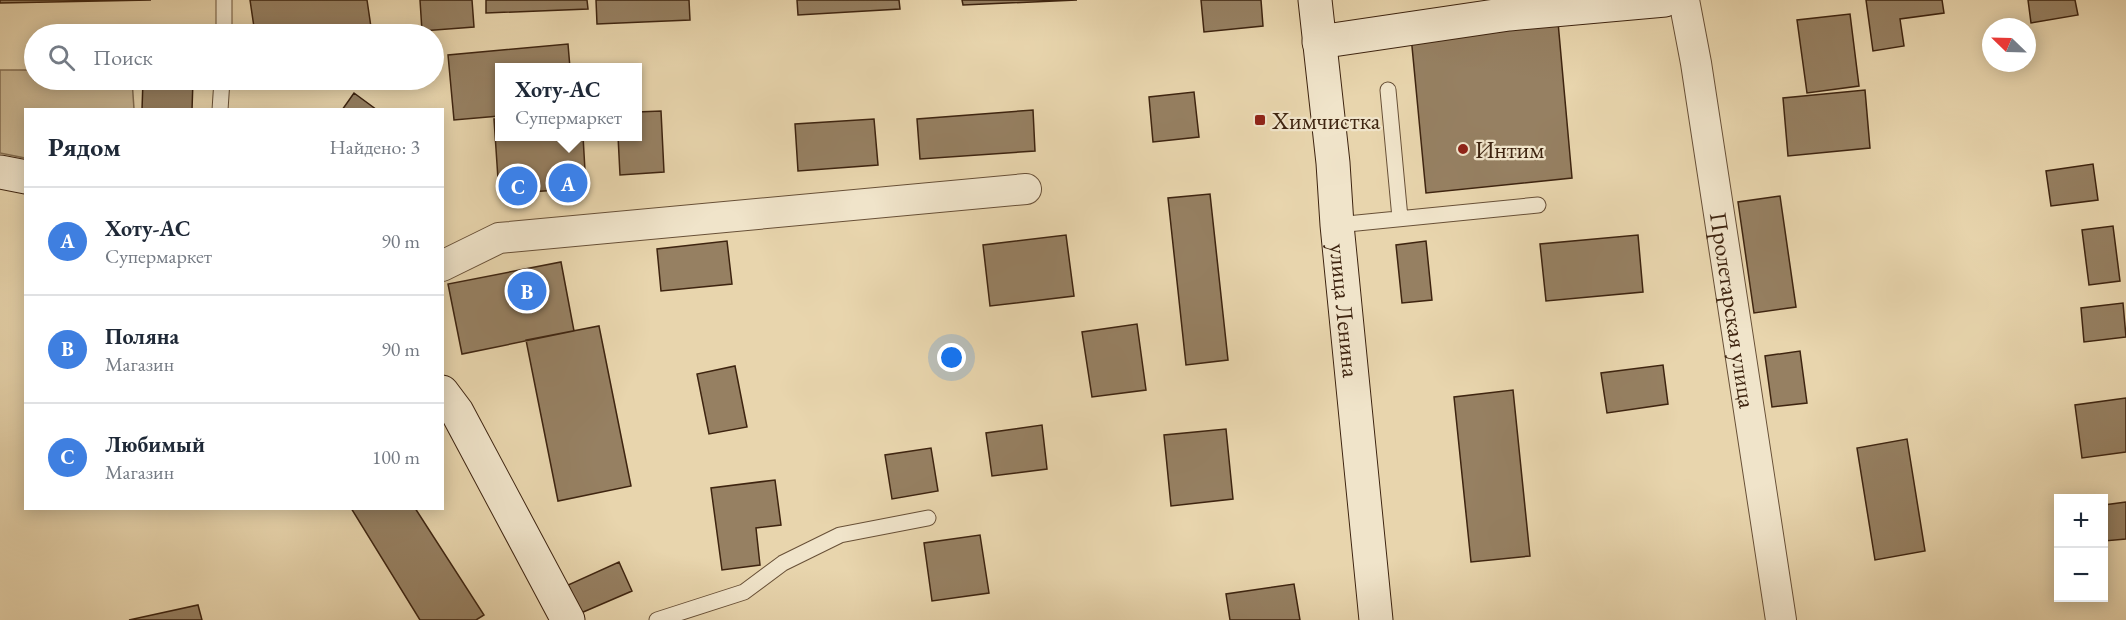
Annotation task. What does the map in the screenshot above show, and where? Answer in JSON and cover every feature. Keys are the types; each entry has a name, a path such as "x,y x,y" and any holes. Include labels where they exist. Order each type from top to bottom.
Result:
{"main road":[{"name":"улица Ленина","path":"1315,0 1333,163 1337,225 1376,620"},
{"path":"1319,42 1509,7 1665,0"},
{"path":"0,172 24,177"},
{"path":"444,395 456,412 568,620"}],"street":[{"name":"Пролетарская улица","path":"1684,0 1696,63 1781,620"},
{"path":"444,265 499,238 1026,189"}],"lane":[{"path":"224,0 224,24"},
{"path":"220,108 221,90"},
{"path":"1388,90 1400,218"},
{"path":"1337,225 1538,205"},
{"path":"657,620 744,592 783,563 840,535 928,518"}],"shaded area":[{"path":"0,70 24,70 24,90 133,90 134,108 24,108 24,158 0,153"}],"building":[{"path":"0,0 151,0 0,3"},
{"path":"250,0 367,0 371,24 254,24"},
{"path":"420,0 472,0 474,27 444,29 444,24 422,24"},
{"path":"486,0 587,0 588,9 486,13"},
{"path":"596,0 689,0 690,20 597,24"},
{"path":"797,0 899,0 900,9 798,15"},
{"path":"962,0 1077,0 963,5"},
{"path":"1201,0 1261,0 1263,26 1204,32"},
{"path":"1866,0 1942,0 1944,13 1900,19 1904,46 1873,51"},
{"path":"2028,0 2075,0 2078,15 2036,22 2036,18 2030,18"},
{"path":"1850,14 1859,86 1807,93 1797,20"},
{"path":"1558,22 1572,178 1426,193 1411,36"},
{"path":"568,44 570,63 495,63 495,116 454,120 448,55"},
{"path":"143,90 193,90 192,108 142,108"},
{"path":"1865,90 1870,148 1788,156 1783,98"},
{"path":"1194,92 1199,137 1153,142 1149,97"},
{"path":"354,93 374,108 343,108"},
{"path":"1033,110 1035,151 920,159 917,119"},
{"path":"661,111 664,172 620,175 618,141 642,141 642,112"},
{"path":"874,119 878,165 798,171 795,124"},
{"path":"495,141 583,141 586,188 499,194"},
{"path":"2093,164 2098,200 2051,206 2046,171"},
{"path":"1210,194 1228,360 1186,365 1168,198"},
{"path":"1780,196 1796,307 1754,313 1738,202"},
{"path":"2113,226 2120,281 2089,285 2082,230"},
{"path":"1066,235 1074,296 990,306 983,245"},
{"path":"1638,235 1643,292 1546,301 1540,244"},
{"path":"727,241 732,284 661,291 657,249"},
{"path":"1426,241 1432,300 1402,303 1396,245"},
{"path":"561,262 574,331 462,354 448,284"},
{"path":"2123,303 2126,337 2084,342 2081,308"},
{"path":"1137,324 1146,390 1092,397 1082,332"},
{"path":"599,326 631,486 558,501 526,340"},
{"path":"1800,351 1807,403 1772,407 1765,356"},
{"path":"1663,365 1668,404 1607,413 1601,373"},
{"path":"735,366 747,427 709,434 697,374"},
{"path":"1513,390 1530,556 1471,562 1454,397"},
{"path":"2126,398 2126,452 2082,458 2075,405"},
{"path":"1042,425 1047,469 992,476 986,433"},
{"path":"1226,429 1233,499 1171,506 1164,435"},
{"path":"1907,439 1925,551 1875,560 1857,448"},
{"path":"931,448 938,491 892,499 885,455"},
{"path":"775,480 781,525 756,528 760,565 722,570 711,488"},
{"path":"2126,502 2126,539 2108,541 2108,504"},
{"path":"352,510 416,510 484,615 476,620 420,620"},
{"path":"980,535 989,593 932,601 924,543"},
{"path":"619,562 632,591 581,613 568,585"},
{"path":"1294,584 1300,620 1230,620 1226,594"},
{"path":"198,605 202,620 129,620"}],"place":[{"name":"Химчистка","path":"1260,120"},
{"name":"Интим","path":"1463,149"},
{"name":"Хоту-АС","path":"568,183"},
{"name":"Любимый","path":"518,186"},
{"name":"Поляна","path":"527,291"}]}
